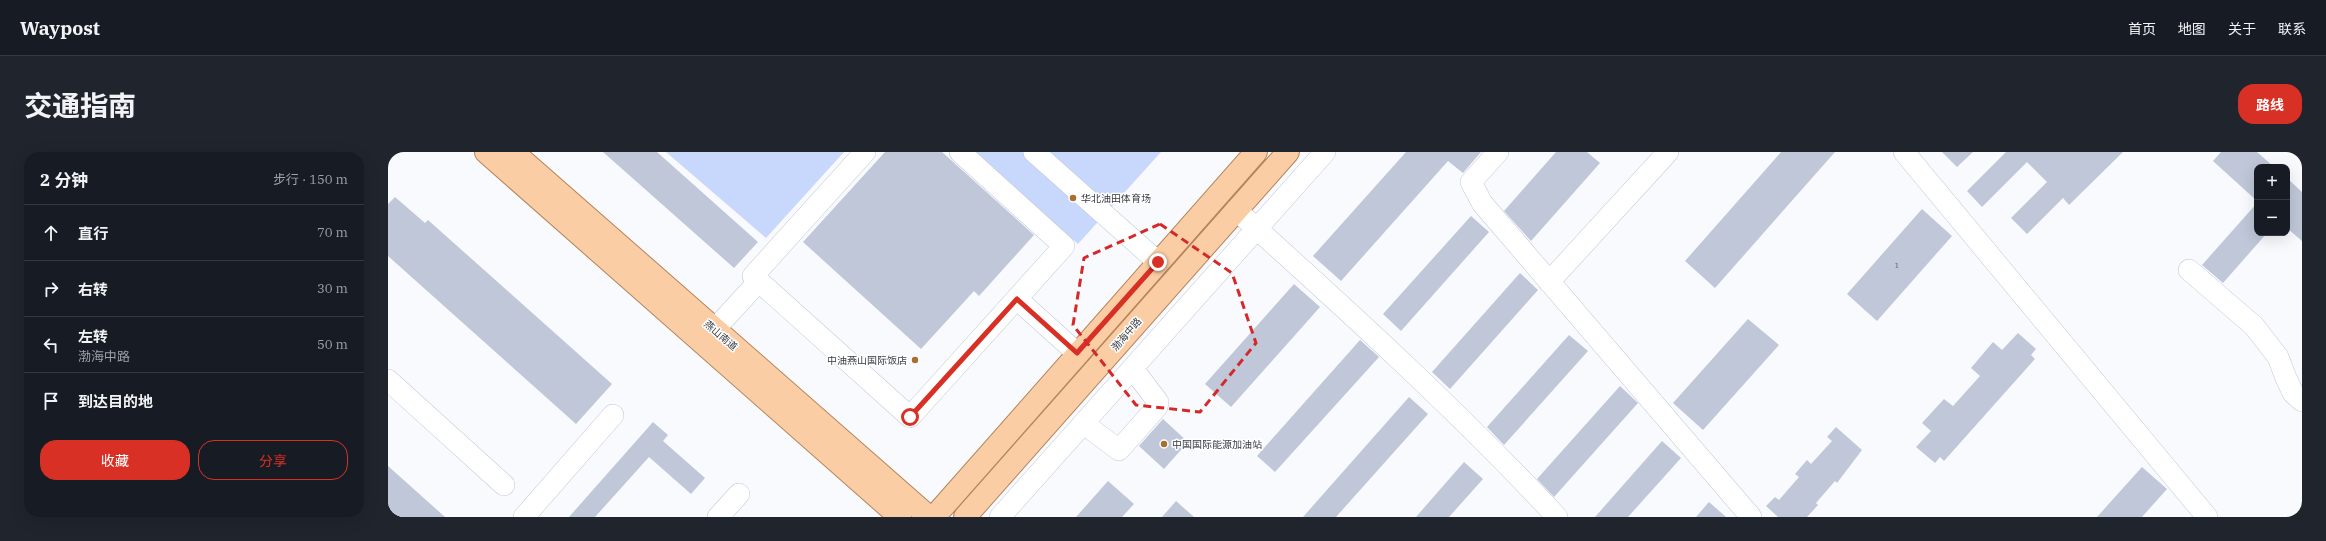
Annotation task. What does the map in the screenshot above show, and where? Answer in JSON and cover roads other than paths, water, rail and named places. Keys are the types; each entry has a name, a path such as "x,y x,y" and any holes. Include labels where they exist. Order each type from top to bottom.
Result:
{"main road":[{"name":"燕山南道","path":"486,152 900,517"},
{"name":"燕山南道","path":"513,152 929,517"},
{"path":"934,517 1077,353 1256,152"},
{"name":"渤海中路","path":"965,517 1288,152"}],"street":[{"path":"865,152 753,276 910,417 1064,246 960,152"},
{"path":"1034,152 1158,262"},
{"path":"1000,517 1326,152"},
{"path":"1498,152 1471,182 1482,203 1750,517"},
{"path":"1549,282 1668,152"},
{"path":"1904,152 2207,517"},
{"path":"1236,210 1363,325 1518,475 1557,517"},
{"path":"2189,270 2254,326 2278,357 2293,393 2302,401"},
{"path":"715,329 759,281"},
{"path":"1017,299 1077,353"},
{"path":"1084,424 1119,450 1157,407 1158,402 1133,369"},
{"path":"388,380 504,485"},
{"path":"526,516 613,415"},
{"path":"718,517 739,494"}],"place":[{"name":"华北油田体育场","path":"1073,198"},
{"name":"中油燕山国际饭店","path":"915,360"},
{"name":"中国国际能源加油站","path":"1164,444"}]}
